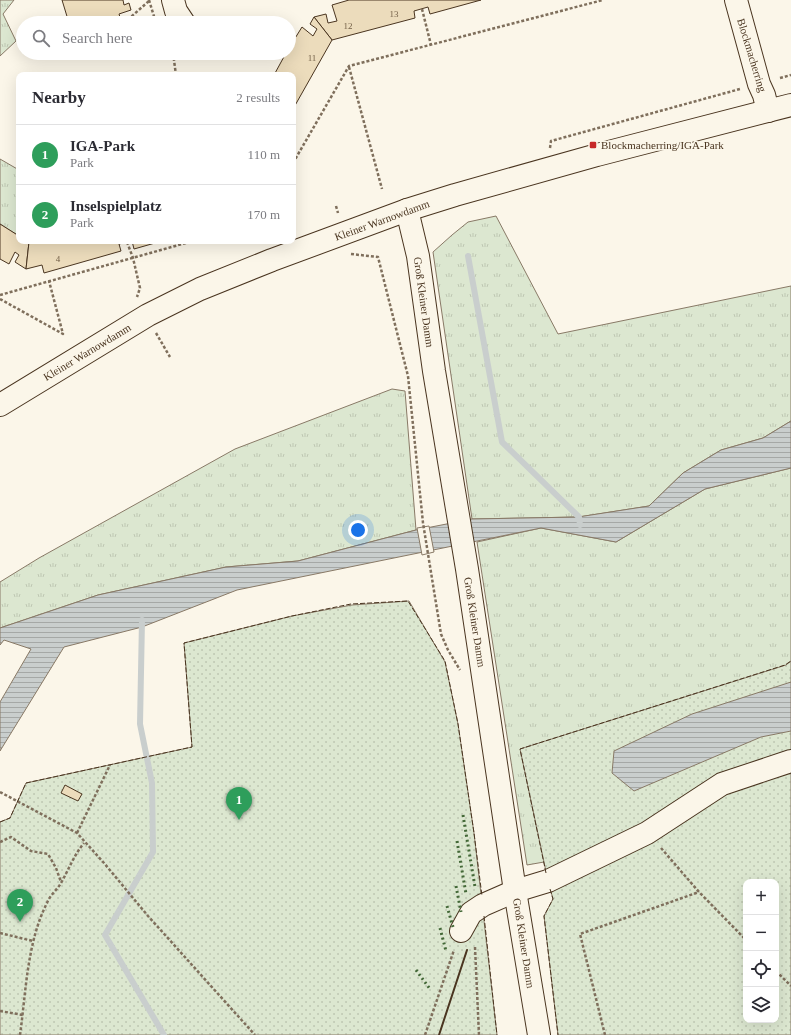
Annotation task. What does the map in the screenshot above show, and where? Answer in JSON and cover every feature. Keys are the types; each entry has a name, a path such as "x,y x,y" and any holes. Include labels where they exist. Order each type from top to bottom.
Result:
{"street":[{"path":"173,0 176,11 179,16"},
{"name":"Blockmacherring","path":"736,0 768,111"},
{"name":"Kleiner Warnowdamm","path":"0,405 154,312 200,289 235,275 407,210 455,195 791,105"},
{"name":"Groß Kleiner Damm","path":"407,210 418,256 434,371 467,569 515,891 539,1035"},
{"path":"461,931 471,913 483,905 515,891 548,881 647,833 722,784 791,761"}],"path":[{"path":"296,158 349,66 603,0"},
{"path":"132,16 149,1"},
{"path":"422,9 431,44"},
{"path":"174,60 176,72"},
{"path":"349,66 382,189"},
{"path":"774,79 791,75"},
{"path":"551,141 743,88"},
{"path":"344,234 350,254 378,257 408,376 422,523 432,576"},
{"path":"0,295 182,244"},
{"path":"0,299 63,334 49,281"},
{"path":"77,833 110,765"},
{"path":"0,792 77,833 84,843 104,862 148,916 255,1035"},
{"path":"647,833 699,892 743,937"},
{"path":"0,842 11,837 31,851 48,854 56,868 61,883"},
{"path":"20,1035 29,960 33,941 47,902 61,883 76,853 84,843"},
{"path":"605,1035 580,934 699,892"},
{"path":"425,1035 461,931 474,931 480,1035"},
{"path":"0,933 33,941"},
{"path":"779,974 791,986"},
{"path":"0,1012 23,1015"}],"green space":[{"path":"0,0 14,0 3,14 16,41 0,56"},
{"path":"0,159 16,168 16,234 0,224"},
{"path":"496,216 558,334 791,286 791,421 763,438 721,450 683,473 649,506 579,517 472,519 433,252 468,222"},
{"path":"392,389 405,391 416,530 298,561 226,567 98,595 0,628 0,582 39,558 235,449"},
{"path":"791,468 791,682 544,862 527,865 477,542 541,528 616,542 705,489"},
{"path":"409,601 445,662 458,724 474,833 497,1035 0,1035 0,822 10,818 26,783 192,747 184,643 292,616 352,605"},
{"path":"791,661 791,1035 558,1035 544,916 553,899 520,749 786,665"}],"shaded area":[{"path":"791,421 791,468 705,489 616,542 541,528 237,590 142,627 64,647 0,751 0,702 31,649 4,640 0,645 0,628 98,595 226,567 298,561 416,530 472,519 578,517 649,506 683,473 721,450 763,438"},
{"path":"791,682 791,731 761,737 634,791 612,773 614,751 692,714"}],"pier":[{"path":"429,526 434,552 422,555 417,528"}],"building":[{"path":"62,0 123,0 124,5 129,3 131,10 119,14 120,16 67,16"},
{"path":"349,0 481,0 430,14 428,7 414,11 415,18 332,40 314,17 326,14 328,23 337,21 332,5"},
{"path":"314,17 332,40 296,104 296,72 276,72 282,60 296,60 296,37 302,27 313,36 317,29 310,24"},
{"path":"0,224 16,234 16,244 29,244 26,269 15,262 19,255 15,252 9,264 0,259"},
{"path":"29,244 119,244 121,251 44,273 42,265 26,269"},
{"path":"133,244 152,244 134,249"},
{"path":"65,785 82,794 78,801 61,793"}],"waterway":[{"path":"468,256 502,442 579,517 580,525"},
{"path":"142,620 140,724 152,783 153,852 105,935 164,1035"}],"hedge":[{"path":"463,815 475,887"},
{"path":"457,841 466,894"},
{"path":"456,886 461,912"},
{"path":"447,906 453,927"},
{"path":"440,928 446,951"},
{"path":"416,970 430,989"}],"fence":[{"path":"0,822 10,818 26,783 192,747 184,643 292,616 351,604 408,601 445,661 458,724 482,896"},
{"path":"546,873 520,749 785,665 791,661"},
{"path":"550,889 553,899 544,916 558,1035"},
{"path":"484,916 497,1035"}],"wall":[{"path":"439,1035 467,950"}],"place":[{"name":"Blockmacherring/IGA-Park","path":"593,145"},
{"name":"IGA-Park","path":"239,820"},
{"name":"Inselspielplatz","path":"20,922"}]}
